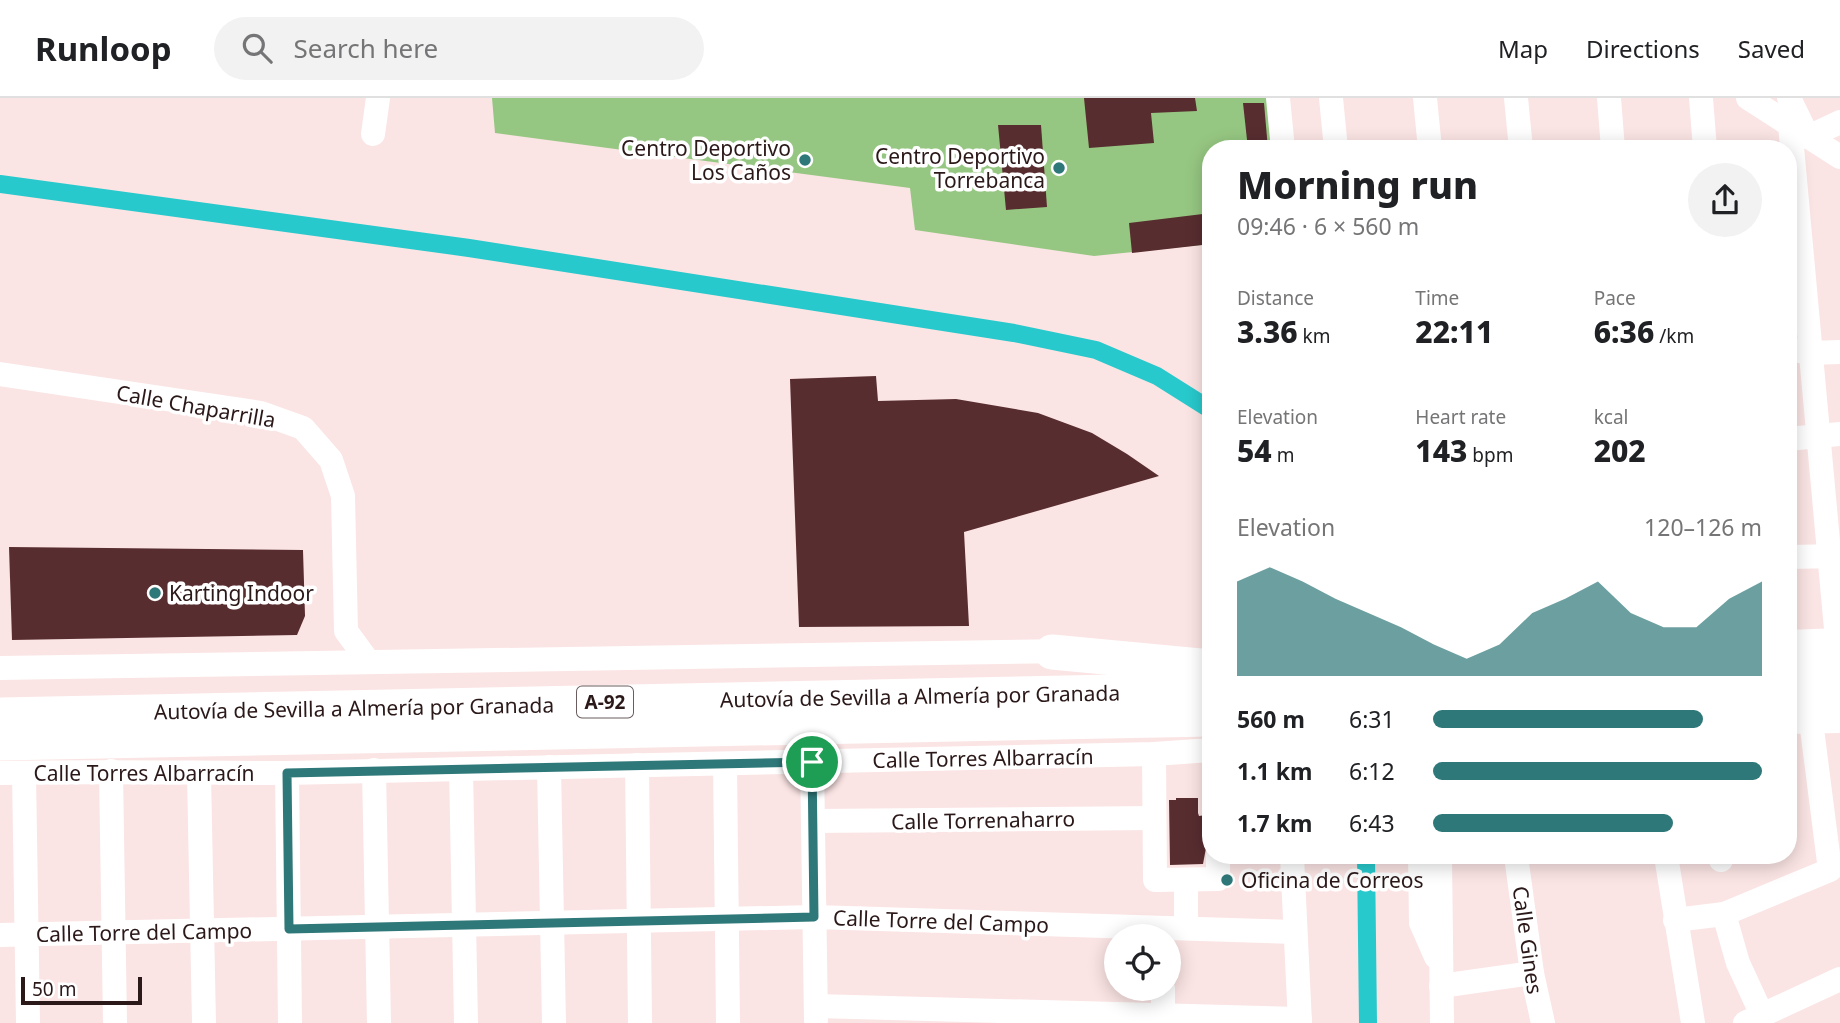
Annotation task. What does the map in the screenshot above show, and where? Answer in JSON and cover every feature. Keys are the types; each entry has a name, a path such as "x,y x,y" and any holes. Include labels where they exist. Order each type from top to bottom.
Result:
{"highway":[{"path":"1797,661 1839,647"},
{"path":"1052,652 1202,666"},
{"name":"Autovía de Sevilla a Almería por Granada","path":"0,715 1202,690"},
{"path":"1797,713 1840,695"},
{"name":"Autovía de Sevilla a Almería por Granada","path":"0,743 110,756 1081,721 1202,719"},
{"path":"1081,721 1202,735"},
{"path":"8,767 110,756"}],"street":[{"path":"373,134 378,98"},
{"path":"1278,98 1282,140"},
{"path":"1331,98 1335,140"},
{"path":"1424,98 1429,140"},
{"path":"1516,98 1520,140"},
{"path":"1609,98 1613,140"},
{"path":"1701,98 1704,140"},
{"path":"1748,98 1840,157"},
{"path":"1789,98 1799,131 1799,351 1829,435 1839,647 1797,643"},
{"path":"1799,131 1840,122"},
{"path":"1799,351 1840,352"},
{"name":"Calle Chaparrilla","path":"0,374 261,413 303,428 331,460 343,496 346,631"},
{"path":"1797,438 1829,435"},
{"path":"1797,557 1835,556"},
{"path":"322,662 346,631 369,661"},
{"path":"0,668 1052,652 1154,646 1202,649"},
{"path":"1797,713 1840,721"},
{"path":"1675,920 1724,914 1830,870 1797,718"},
{"name":"Calle Torres Albarracín","path":"110,756 199,774 812,762 1202,751"},
{"path":"1153,754 1155,880 1218,879 1218,864"},
{"path":"110,756 115,1023"},
{"path":"812,762 816,1015 1079,1018 1163,1015 1300,1021 1292,864"},
{"path":"724,764 728,1023"},
{"path":"637,765 640,1023"},
{"path":"8,767 26,934 28,1023"},
{"path":"549,767 554,1023"},
{"path":"461,769 466,1023"},
{"path":"374,770 379,1023"},
{"path":"287,773 290,1023"},
{"path":"199,774 204,1023"},
{"name":"Calle Torrenaharro","path":"813,821 1154,818"},
{"path":"1420,864 1421,923 1441,979"},
{"path":"1440,864 1442,1023"},
{"name":"Calle Gines","path":"1517,864 1532,973 1543,1023"},
{"path":"1667,864 1693,1023"},
{"path":"1173,924 1186,880"},
{"path":"1724,914 1754,1019 1840,979"},
{"name":"Calle Torre del Campo","path":"0,935 814,917 1104,928"},
{"name":"Calle Torre del Campo","path":"1181,931 1295,932"},
{"path":"1441,979 1532,973"},
{"path":"1163,1001 1163,1015"}],"green space":[{"name":"Centro Deportivo Torrebanca","path":"492,98 1267,98 1271,140 1202,140 1202,245 1094,256 915,230 910,188 495,133"}],"building":[{"path":"1084,98 1195,98 1197,111 1151,113 1154,143 1089,148"},
{"path":"1243,103 1264,103 1267,140 1247,140"},
{"path":"998,125 1041,125 1047,207 1006,210"},
{"path":"1202,214 1202,245 1132,253 1129,223"},
{"path":"876,376 878,401 956,399 1038,413 1092,433 1159,476 964,532 969,626 799,627 790,379"},
{"path":"9,547 303,550 305,616 297,635 12,640"},
{"path":"1198,798 1198,813 1202,816 1203,864 1170,865 1169,800"}],"waterway":[{"path":"0,184 469,248 1014,333 1096,350 1157,376 1202,404"},
{"path":"1366,864 1368,1023"}],"place":[{"name":"Centro Deportivo Los Caños","path":"805,160"},
{"name":"Centro Deportivo Torrebanca","path":"1059,168"},
{"name":"Karting Indoor","path":"155,593"},
{"name":"Oficina de Correos","path":"1227,880"}],"route":[{"path":"812,762 814,917 289,929 287,773 812,762"}]}
